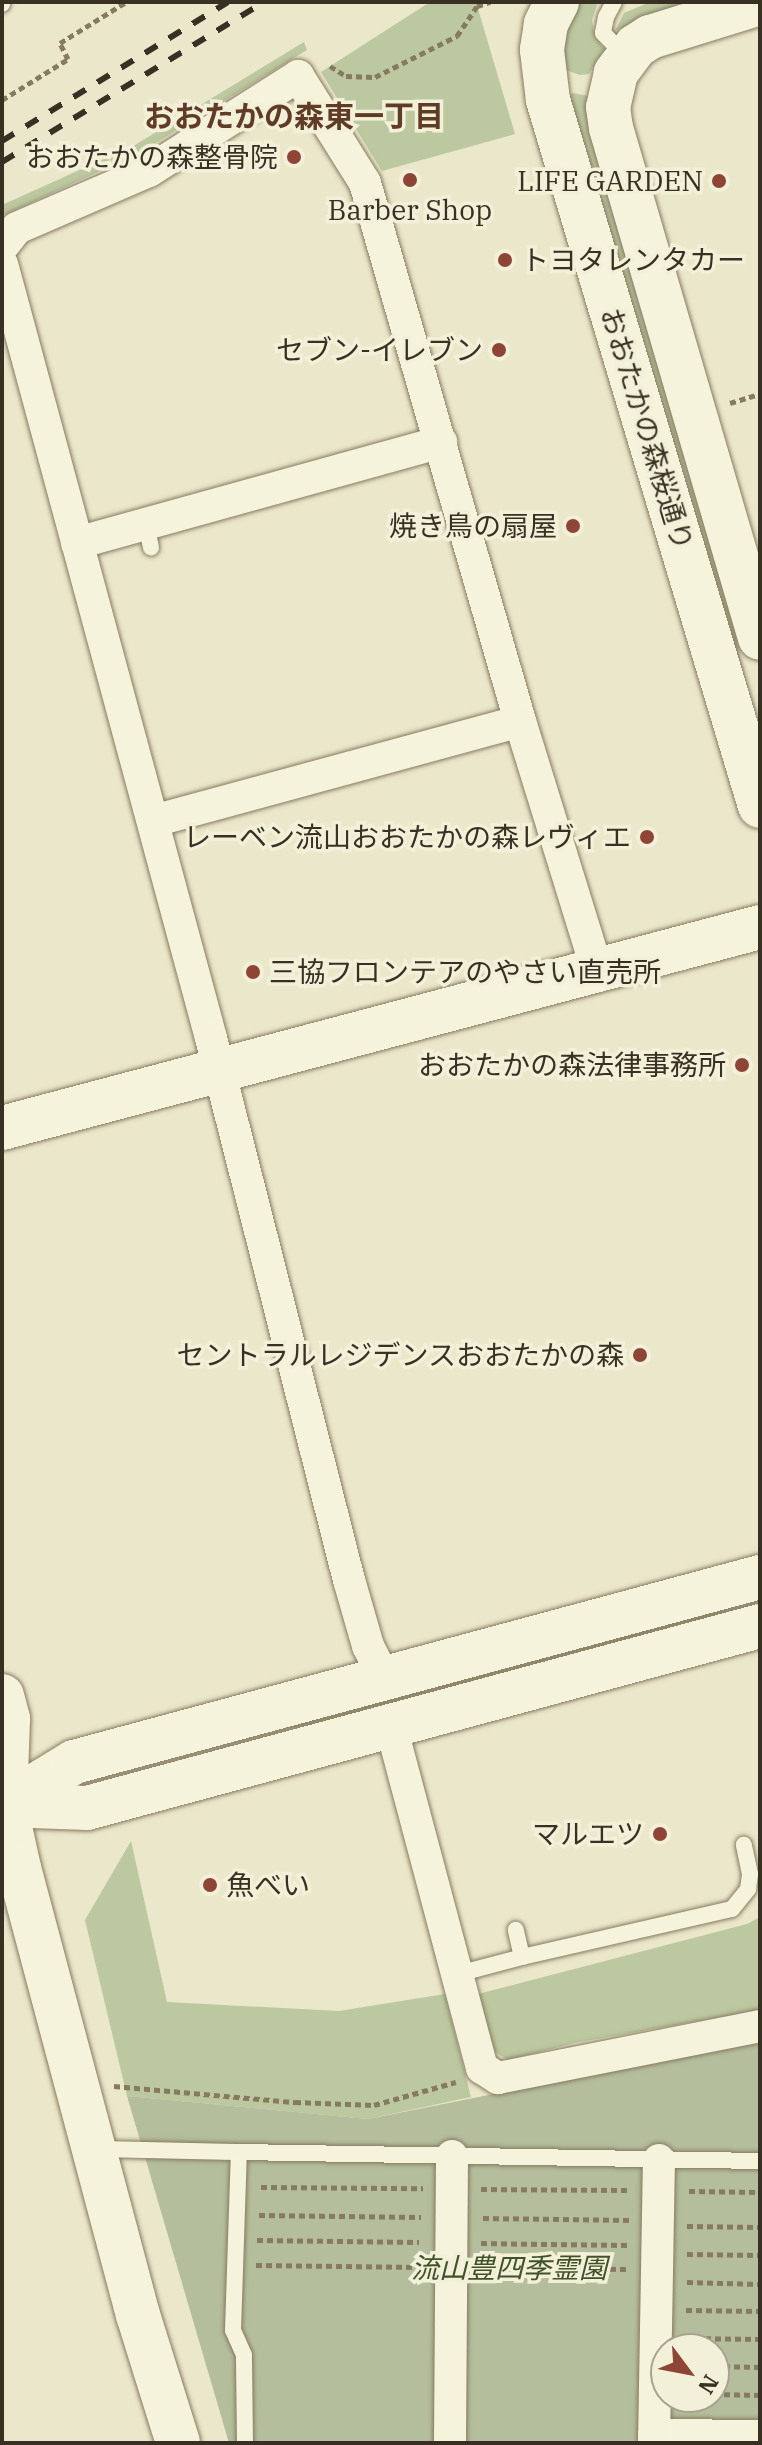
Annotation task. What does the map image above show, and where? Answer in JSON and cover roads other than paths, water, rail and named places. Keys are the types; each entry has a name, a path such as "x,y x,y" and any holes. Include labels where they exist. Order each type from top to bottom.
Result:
{"street":[{"path":"557,2 546,24 542,50 552,68 565,78 588,81 620,64 650,37 760,3"},
{"name":"おおたかの森桜通り","path":"542,50 548,100 760,806"},
{"name":"おおたかの森桜通り","path":"620,64 609,98 611,128 760,638"},
{"path":"2,247 17,228 149,171 298,76 365,183 520,721 597,969"},
{"path":"2,264 77,543 138,730 153,821 349,1580 368,1646 385,1679"},
{"path":"77,543 148,536 441,442"},
{"path":"153,821 520,721"},
{"path":"2,1128 760,927"},
{"path":"3,1803 74,1762 760,1577"},
{"path":"3,1803 87,1808 760,1626"},
{"path":"2,1696 8,1719 3,1803 138,2315 178,2443"},
{"path":"391,1726 438,1943 454,1975 482,2068 498,2078 760,2026"},
{"path":"450,2443 452,2156"},
{"path":"658,2176 654,2439 760,2436"}],"lane":[{"path":"614,2 606,17 603,33 620,64"},
{"path":"454,1975 732,1909 748,1889 750,1874 744,1845"},
{"path":"516,1930 522,1957"},
{"path":"94,2149 452,2156 658,2176 760,2161"},
{"path":"239,2152 233,2330 244,2355 245,2443"}],"railway":[{"path":"2,141 228,2"},
{"path":"2,162 264,2"}],"place":[{"name":"おおたかの森整骨院","path":"294,157"},
{"name":"Barber Shop","path":"410,180"},
{"name":"LIFE GARDEN","path":"719,181"},
{"name":"トヨタレンタカー","path":"505,260"},
{"name":"セブン-イレブン","path":"499,350"},
{"name":"焼き鳥の扇屋","path":"573,526"},
{"name":"レーベン流山おおたかの森レヴィエ","path":"647,837"},
{"name":"三協フロンテアのやさい直売所","path":"253,972"},
{"name":"おおたかの森法律事務所","path":"742,1065"},
{"name":"セントラルレジデンスおおたかの森","path":"640,1355"},
{"name":"マルエツ","path":"660,1834"},
{"name":"魚べい","path":"210,1885"}],"district":[{"name":"おおたかの森東一丁目","path":"294,116"}],"park label":[{"name":"流山豊四季霊園","path":"509,2268"}]}
